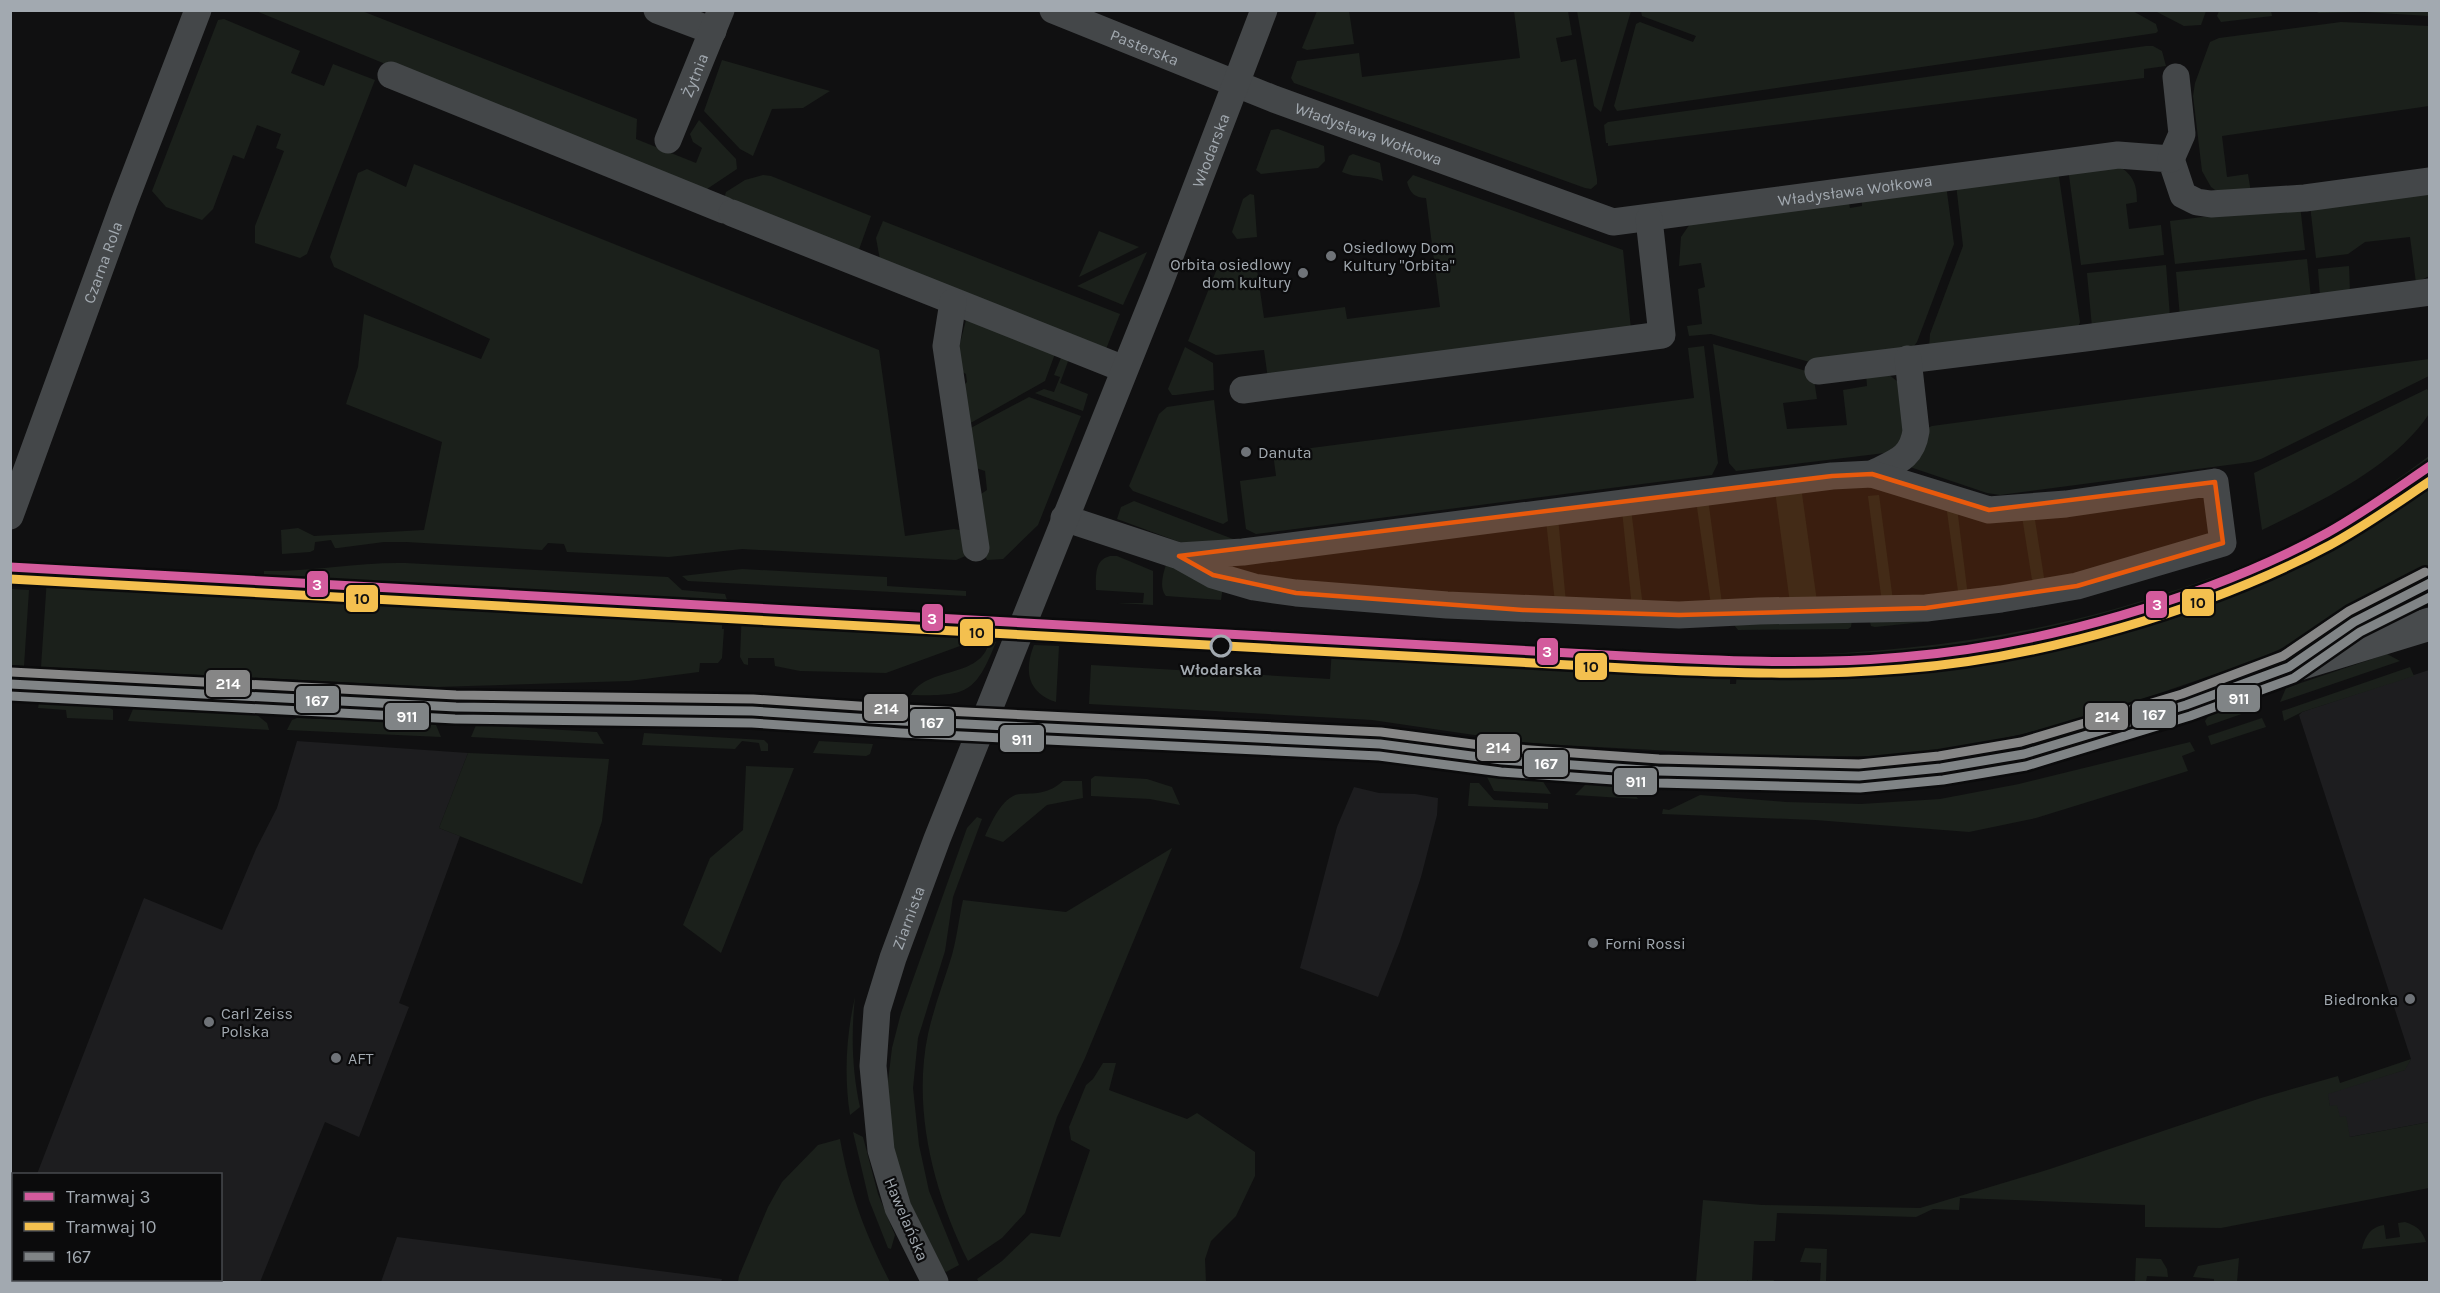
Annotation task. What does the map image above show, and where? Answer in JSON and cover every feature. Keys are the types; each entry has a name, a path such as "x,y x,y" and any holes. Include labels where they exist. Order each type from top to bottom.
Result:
{"street":[{"name":"Czarna Rola","path":"10,516 123,203 198,10"},
{"path":"657,10 717,21"},
{"name":"Pasterska","path":"1053,10 1274,99"},
{"name":"Włodarska","path":"983,724 1160,282 1264,10"},
{"name":"Żytnia","path":"668,140 717,21"},
{"path":"391,75 1124,369"},
{"path":"2176,77 2182,134 2171,159 2183,195 2197,202 2305,198 2430,182"},
{"name":"Władysława Wołkowa","path":"1274,99 1613,222 2118,155 2171,159"},
{"path":"1243,390 1662,335 1649,219"},
{"path":"1818,371 2085,338 2430,291"},
{"path":"953,302 946,346 976,548"},
{"path":"1872,474 1906,456 1915,442 1917,431 1908,359"},
{"path":"1064,518 1179,556 1213,575 1254,587 1296,593 1523,610 1679,615 1918,608 2001,599 2077,586 2223,543 2215,482 2066,504 1989,510 1872,474 1832,476 1244,552 1179,556"},
{"path":"2289,667 2354,622 2430,583"},
{"path":"10,684 444,706 752,711 1380,744 1513,761 1647,770 1859,776 1941,768 2024,754 2134,722 2289,667 2430,624"},
{"name":"Ziarnista","path":"877,1119 873,1066 877,1010 912,904 983,724"},
{"name":"Hawelańska","path":"877,1119 881,1150 895,1199 935,1282"}],"highlighted area":[{"path":"1872,474 1989,510 2215,482 2223,543 2077,586 1926,608 1679,615 1523,610 1296,593 1213,575 1179,556 1832,476"}],"shaded area":[{"path":"2131,10 2156,24 2158,31 1617,111 1614,106 1636,24 1640,22 1693,42 1696,36 1642,16 1641,11"},
{"path":"2429,10 2429,16 2314,11"},
{"path":"256,11 362,11 637,119 636,139 696,163 702,148 693,142 690,134 699,120 736,159 737,169 701,193"},
{"path":"1317,11 1349,11 1354,44 1307,50 1302,48"},
{"path":"1514,11 1568,11 1572,35 1556,38 1561,62 1576,59 1597,179 1597,184 1591,189 1294,83 1291,78 1297,61 1359,53 1362,77 1520,58"},
{"path":"1577,11 1631,11 1601,112 1594,106"},
{"path":"2155,11 2206,11 2201,25 2184,26"},
{"path":"2219,11 2271,11 2272,16 2221,22 2217,16"},
{"path":"224,19 300,51 291,73 324,86 333,64 375,80 307,254 300,258 255,243 255,226 284,151 276,148 281,134 257,125 244,159 233,155 213,209 202,220 166,207 152,191 218,20"},
{"path":"2341,22 2429,26 2429,106 2222,136 2227,177 2248,174 2251,193 2218,192 2211,187 2202,171 2193,96 2195,83 2210,42 2219,38"},
{"path":"2153,46 2162,51 2166,66 2144,69 2144,78 1608,146 1606,143 1604,125 1608,122"},
{"path":"722,60 830,91 803,108 772,109 753,156 740,149 704,111"},
{"path":"1278,129 1324,146 1325,161 1318,168 1261,174 1256,170 1271,130"},
{"path":"1353,154 1380,163 1383,181 1342,172 1349,156"},
{"path":"414,164 879,350 905,536 954,529 964,531 968,555 956,560 742,549 669,557 567,552 564,544 548,543 542,550 406,542 384,542 335,548 331,540 315,542 314,550 310,552 282,554 281,530 298,528 314,536 424,530 442,442 346,404 358,367 364,314 481,359 490,339 334,267 330,257 358,173 367,169 406,187"},
{"path":"2119,166 2134,181 2136,191 2137,202 2126,204 2129,229 2161,225 2164,255 2081,265 2068,168"},
{"path":"2058,170 2080,322 2077,330 1929,348 1930,334 1963,246 1956,184"},
{"path":"763,175 771,176 871,216 857,255 723,202 726,192 745,180"},
{"path":"1413,175 1623,250 1631,329 1268,379 1264,350 1216,355 1188,341 1216,271 1220,266 1252,260 1256,263 1264,318 1345,307 1347,319 1440,307 1426,198 1416,196 1410,189 1407,182"},
{"path":"1946,185 1954,244 1917,342 1910,351 1813,363 1711,334 1689,336 1687,326 1702,324 1698,289 1705,287 1701,263 1679,266 1681,237 1692,221 1849,203 1850,208 1862,206 1862,196"},
{"path":"2429,189 2429,276 2416,283 2410,237 2365,242 2348,254 2316,258 2310,205"},
{"path":"1250,194 1254,195 1257,237 1237,239 1232,232 1243,199"},
{"path":"2300,205 2305,250 2175,264 2170,221"},
{"path":"883,221 1120,314 1104,354 881,265 876,238"},
{"path":"1099,231 1139,247 1079,277"},
{"path":"1147,252 1123,305 1077,286"},
{"path":"2307,259 2311,299 2180,317 2176,272"},
{"path":"2166,265 2170,317 2092,327 2087,273"},
{"path":"2349,266 2350,293 2320,297 2318,269"},
{"path":"966,320 1056,351 1045,381 967,425 961,388 967,382 966,374 959,370 957,355"},
{"path":"1713,344 1813,373 1817,399 1783,403 1787,429 1847,425 1843,390 1867,386 1866,373 1888,374 1898,382 1908,425 1893,452 1736,471 1729,463"},
{"path":"1704,346 1718,463 1712,475 1256,534 1246,529 1240,481 1276,476 1273,453 1694,398 1688,348"},
{"path":"1185,347 1213,363 1214,390 1172,395 1168,389"},
{"path":"1063,353 1070,356 1060,383 1088,394 1083,411 1035,393 1044,389 1054,392 1060,377 1054,375"},
{"path":"2429,359 2429,376 2251,462 2000,495 1987,493 1907,466 1925,429 1932,426"},
{"path":"2427,389 2429,414 2396,451 2353,482 2262,530 2254,473"},
{"path":"1029,397 1081,416 1038,525 1003,559 987,560 978,496 987,490 985,471 973,467 967,430"},
{"path":"1214,400 1228,521 1223,524 1133,491 1129,486 1159,414 1167,407"},
{"path":"2429,456 2429,566 2289,645 2256,660 2108,711 1973,745 1879,756 1785,757 1522,742 1372,720 1089,704 1091,665 1330,679 1333,633 1731,655 1730,684 1736,684 1738,655 1850,652 1962,641 2071,620 2179,589 2253,561 2307,536 2365,502"},
{"path":"1801,487 1817,602 1790,603 1775,490"},
{"path":"1879,495 1893,601 1882,602 1868,496"},
{"path":"1708,499 1722,604 1711,605 1696,500"},
{"path":"1134,501 1246,544 1182,543 1117,519 1121,507"},
{"path":"1946,504 1957,508 1968,597 1959,598"},
{"path":"1631,509 1643,608 1632,607 1622,510"},
{"path":"2034,514 2045,584 2033,586 2022,516"},
{"path":"1558,518 1566,603 1555,602 1546,520"},
{"path":"1110,556 1117,556 1153,571 1153,605 1117,603 1143,603 1144,593 1096,590 1096,574 1099,565 1101,561"},
{"path":"48,563 264,575 264,571 405,563 668,577 682,590 725,594 727,600 723,600 722,658 718,663 700,663 699,672 629,681 436,687 41,667"},
{"path":"1166,565 1223,586 1221,600 1166,596 1162,585"},
{"path":"742,569 887,577 887,586 966,591 966,596 688,581 682,576"},
{"path":"10,589 29,590 24,666 11,665"},
{"path":"742,610 965,622 963,642 960,646 886,673 800,671 775,666 774,658 748,658 748,665 744,664 740,657"},
{"path":"1932,616 1933,621 1875,627 1871,626 1869,618 1852,620 1851,627 1848,629 1738,630 1731,621 1732,618"},
{"path":"1094,620 1315,632 1314,652 1092,640"},
{"path":"989,642 996,642 989,660 982,673 966,689 945,695 911,695 929,680 976,662 984,654"},
{"path":"1034,645 1059,646 1056,702 1039,693 1030,680 1029,663"},
{"path":"2387,654 2400,661 2280,702 2286,688"},
{"path":"2410,667 2414,676 2302,712 2284,721 2282,711"},
{"path":"2429,670 2429,1122 2350,1137 2340,1118 2330,1107 2327,1093 2404,1070 2411,1059 2299,715 2302,712"},
{"path":"2247,701 2259,708 2207,726 2205,721 2209,715"},
{"path":"39,703 110,708 113,710 113,720 67,718 66,710 38,708"},
{"path":"133,709 257,715 267,723 269,730 128,721"},
{"path":"297,718 431,723 436,725 441,737 287,730 292,720"},
{"path":"2262,718 2266,727 2211,745 2208,736"},
{"path":"476,725 597,732 604,744 471,737"},
{"path":"644,733 764,740 768,744 768,751 761,751 759,743 742,741 735,749 642,745"},
{"path":"297,741 468,753 439,828 460,836 399,1003 409,1007 359,1137 325,1122 260,1282 11,1282 10,1242 12,1237 12,1281 222,1281 222,1173 37,1173 144,898 222,930 256,849 277,808"},
{"path":"819,741 873,744 870,754 866,756 813,753"},
{"path":"2190,742 2195,751 2182,756 2188,771 2036,818 1969,832 1815,820 1662,814 1663,809 1669,810 1700,795 1786,802 1861,804 1940,799 2019,784"},
{"path":"468,753 609,759 602,821 582,884 439,828"},
{"path":"746,766 794,768 721,953 683,925 710,858 743,830"},
{"path":"1095,776 1147,779 1172,787 1180,805 1150,799 1091,796 1091,779"},
{"path":"1487,777 1542,780 1551,794 1494,791"},
{"path":"1063,781 1082,781 1083,798 1047,805 1003,842 985,836 998,810 1008,799 1020,794 1048,791"},
{"path":"1470,783 1479,783 1494,800 1548,803 1548,809 1468,806"},
{"path":"1587,783 1629,786 1638,799 1575,795"},
{"path":"1354,787 1379,793 1415,794 1438,798 1437,815 1421,877 1400,941 1378,997 1300,968 1337,827"},
{"path":"977,817 982,819 953,897 945,951 918,1038 913,1088 919,1145 929,1191 959,1265 946,1272 941,1268 905,1192 894,1157 887,1089 892,1048 901,1013 967,828"},
{"path":"1172,848 1085,1058 1057,1117 1025,1213 1002,1238 968,1261 945,1208 936,1179 929,1150 923,1092 928,1034 952,955 963,900 1066,912"},
{"path":"855,997 853,1052 860,1107 850,1115 847,1056"},
{"path":"2411,1059 2405,1070 2328,1094 2330,1106 2337,1105 2340,1117 2346,1116 2350,1137 2429,1122 2429,1188 2221,1228 2145,1227 2145,1205 1960,1198 1959,1210 1933,1209 1916,1217 1777,1213 1775,1241 1754,1241 1752,1280 1774,1280 1773,1282 1748,1282 1748,1280 1746,1282 1696,1282 1703,1200 1762,1205 1920,1208 2050,1169 2261,1098 2338,1076 2340,1083"},
{"path":"1103,1063 1116,1063 1109,1090 1187,1119 1197,1113 1255,1152 1255,1176 1236,1216 1211,1241 1205,1259 1206,1282 979,1282 977,1279 1002,1261 1031,1233 1060,1237 1090,1150 1071,1140 1069,1127 1086,1085 1093,1079"},
{"path":"853,1132 863,1137 878,1194 895,1235 891,1249 888,1248 869,1200"},
{"path":"840,1139 859,1213 890,1282 738,1282 768,1207 782,1182 818,1145"},
{"path":"2405,1222 2418,1229 2426,1242 2362,1249 2367,1237 2375,1228 2384,1225 2386,1239 2400,1237 2398,1223"},
{"path":"397,1237 722,1279 721,1282 381,1282"},
{"path":"1805,1248 1827,1249 1826,1282 1820,1282 1821,1263 1800,1262"},
{"path":"2136,1258 2161,1259 2167,1269 2168,1277 2147,1276 2146,1282 2135,1282"},
{"path":"2239,1258 2237,1282 2214,1282 2214,1279 2193,1277 2198,1266"}],"tram line":[{"name":"3","path":"10,567 1643,657 1740,661 1837,661 1902,657 2009,642 2120,616 2176,598 2229,579 2327,533 2430,466"},
{"name":"10","path":"10,579 1642,669 1740,673 1836,673 1901,669 2009,655 2122,628 2177,610 2282,569 2330,545 2430,481"}],"transit line":[{"name":"214","path":"11,672 456,695 753,699 903,709 1381,732 1503,748 1659,759 1859,764 1939,756 2021,742 2182,694 2283,656 2349,611 2425,572"},
{"name":"167","path":"10,684 456,707 752,711 902,721 1380,744 1502,760 1658,771 1859,776 1941,768 2024,754 2186,705 2289,667 2354,622 2430,583"},
{"name":"911","path":"10,696 455,719 752,723 901,733 1379,756 1501,772 1657,783 1860,788 1943,780 2026,766 2190,716 2294,678 2360,632 2430,597"}],"place":[{"name":"Osiedlowy Dom Kultury \"Orbita\"","path":"1331,256"},
{"name":"Orbita osiedlowy dom kultury","path":"1303,273"},
{"name":"Danuta","path":"1246,452"},
{"name":"Włodarska","path":"1221,646"},
{"name":"Forni Rossi","path":"1593,943"},
{"name":"Biedronka","path":"2410,999"},
{"name":"Carl Zeiss Polska","path":"209,1022"},
{"name":"AFT","path":"336,1058"}]}
